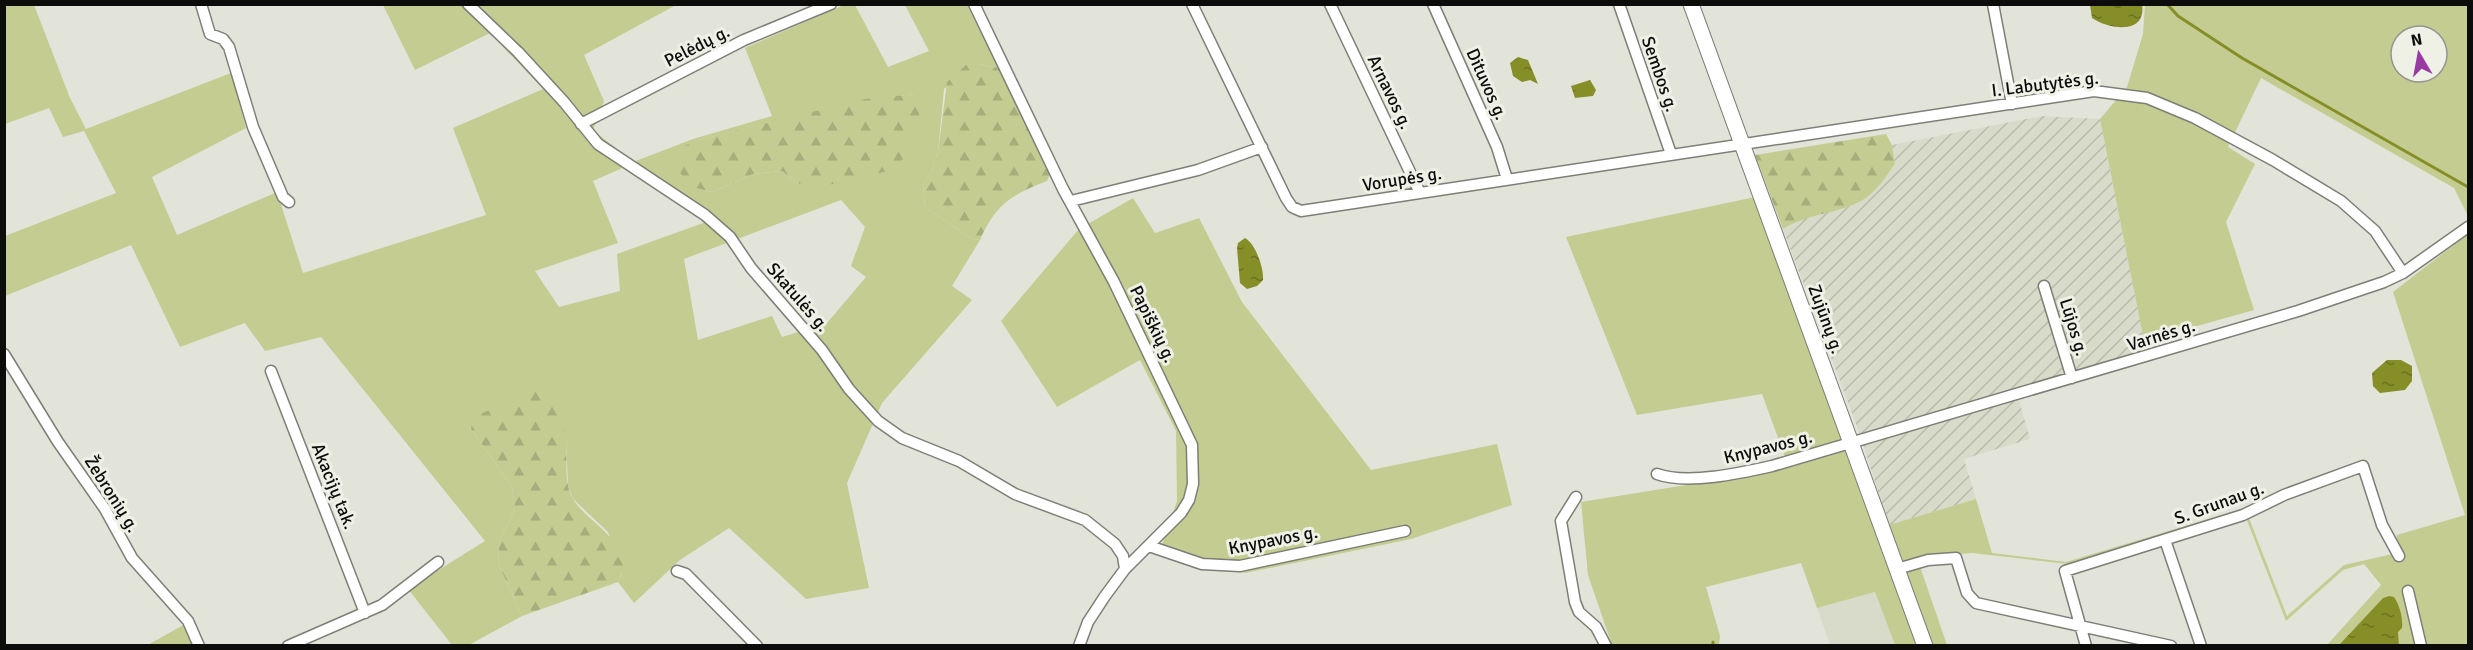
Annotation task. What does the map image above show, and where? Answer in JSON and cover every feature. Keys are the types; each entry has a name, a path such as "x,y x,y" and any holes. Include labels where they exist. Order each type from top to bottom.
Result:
{"main road":[{"name":"Zujūnų g.","path":"1691,4 1925,645"}],"street":[{"path":"201,4 210,34 223,39 229,47 254,128 283,196 289,202"},
{"name":"Skatulės g.","path":"468,4 518,52 598,144 705,215 730,237 751,268 822,350 849,389 878,421 902,438 959,461 1015,494 1084,520 1115,544 1124,556 1125,569"},
{"name":"Pelėdų g.","path":"581,124 744,40 831,4"},
{"name":"Papiškių g.","path":"974,4 1071,201 1114,282 1192,445 1193,484 1189,500 1181,513 1125,569 1088,622 1079,645"},
{"name":"Vorupės g.","path":"1192,4 1286,198 1292,207 1301,211 1742,144"},
{"name":"Arnavos g.","path":"1330,4 1420,193"},
{"name":"Dituvos g.","path":"1433,4 1497,147 1508,178"},
{"name":"Sembos g.","path":"1618,4 1671,154"},
{"path":"1993,4 2012,104"},
{"name":"I. Labutytės g.","path":"1742,144 2094,91 2147,98 2171,107 2263,155 2341,201 2374,231 2403,273"},
{"path":"1071,201 1198,170 1262,147"},
{"name":"Varnės g.","path":"1850,443 2324,303 2403,273 2469,227"},
{"name":"Lūjos g.","path":"2044,286 2072,378"},
{"name":"Žebronių g.","path":"4,354 58,442 105,509 132,558 188,621 199,645"},
{"name":"Akacijų tak.","path":"271,371 365,613"},
{"name":"Knypavos g.","path":"1657,474 1675,477 1718,476 1750,471 1850,443"},
{"name":"S. Grunau g.","path":"2086,645 2065,571 2243,515 2284,495 2363,466 2382,525 2400,556"},
{"path":"1576,497 1561,521 1575,602 1579,612 1596,627 1606,645"},
{"name":"Knypavos g.","path":"1149,546 1202,564 1240,566 1405,531"},
{"path":"2165,540 2201,645"},
{"path":"1897,569 1928,560 1956,558 1967,593 1976,603 2171,645"},
{"path":"288,645 382,605 438,562"},
{"path":"677,571 686,574 757,645"},
{"path":"2408,591 2421,645"}],"shaded area":[{"path":"2042,116 2100,119 2144,341 2150,360 2019,400 2030,439 1964,459 1976,499 1889,525 1859,432 1783,229 1812,214 1843,209 1869,196 1895,165 1892,145"},
{"path":"1875,592 1895,645 1830,645 1817,608"}],"green space":[{"path":"5,5 34,5 70,98 86,129 231,73 246,128 152,177 177,235 277,192 303,273 486,215 453,128 543,89 490,33 415,70 383,5 676,5 584,55 604,101 593,130 633,162 693,139 772,116 745,48 844,5 855,5 888,67 929,51 905,5 967,5 999,68 979,64 944,89 938,152 932,171 923,186 925,207 972,239 980,240 952,286 972,300 882,403 847,483 869,588 806,599 729,528 680,560 634,603 618,582 622,574 608,532 573,499 568,486 566,438 471,429 512,487 515,509 499,541 498,563 522,616 469,645 452,645 408,589 485,541 321,337 265,351 245,323 180,347 131,245 5,296 5,236 116,193 84,131 63,137 49,108 5,124","holes":["915,94 798,183 782,171 753,174 713,192 695,188 698,140 865,100","629,165 674,190 717,218 617,254 620,291 559,307 535,271 618,243 593,181","841,200 865,227 851,266 866,277 827,323 782,337 772,316 698,340 684,259"]},
{"path":"2145,5 2468,5 2468,216 2454,188 2261,78 2228,147 2255,164 2226,222 2254,310 2144,341 2100,119 2127,87 2143,34"},
{"path":"979,64 999,68 1050,174 1047,181 1006,202 992,218 980,240 972,239 925,207 923,186 932,171 938,152 947,82 966,65"},
{"path":"916,94 922,105 906,156 892,170 816,188 798,183 782,171 753,174 713,192 695,188 678,171 675,159 684,146 698,140 865,99"},
{"path":"1886,134 1892,145 1895,164 1871,194 1847,207 1805,219 1783,229 1755,155"},
{"path":"1755,197 1920,642 1911,645 1895,645 1875,592 1817,608 1801,563 1706,587 1720,636 1719,645 1612,645 1588,575 1581,502 1754,474 1788,465 1762,394 1637,415 1566,237"},
{"path":"1133,198 1155,233 1199,218 1242,302 1371,470 1497,444 1512,505 1411,539 1245,573 1197,566 1162,545 1177,501 1176,431 1140,360 1057,407 1001,321 1079,229"},
{"path":"2468,234 2468,645 2399,645 2389,596 2383,598 2339,645 2327,645 2381,585 2364,564 2343,570 2286,621 2243,510 2076,563 1972,553 1917,558 1947,645 1933,645 1889,525 1976,499 1992,553 2066,562 2245,508 2287,616 2344,565 2397,553 2397,535 2465,515 2393,292"},
{"path":"535,391 549,400 563,427 566,439 567,478 573,499 617,546 622,557 623,569 618,582 522,616 498,563 499,541 515,509 512,487 471,429 473,417"},
{"path":"185,624 195,646 146,646"}],"water":[{"path":"2142,4 2139,21 2125,27 2107,25 2092,18 2090,5"},
{"path":"1518,57 1528,60 1538,84 1530,80 1522,82 1513,76 1510,63"},
{"path":"1590,80 1596,90 1593,96 1575,98 1571,86"},
{"path":"1245,238 1256,251 1263,275 1263,280 1257,286 1247,289 1240,283 1237,248 1238,243"},
{"path":"2387,360 2401,360 2412,366 2412,381 2405,390 2380,393 2373,386 2372,373"},
{"path":"2394,597 2401,616 2402,628 2398,632 2399,645 2339,645 2383,598"}],"waterway":[{"path":"2167,4 2178,16 2242,58 2468,187"}]}
